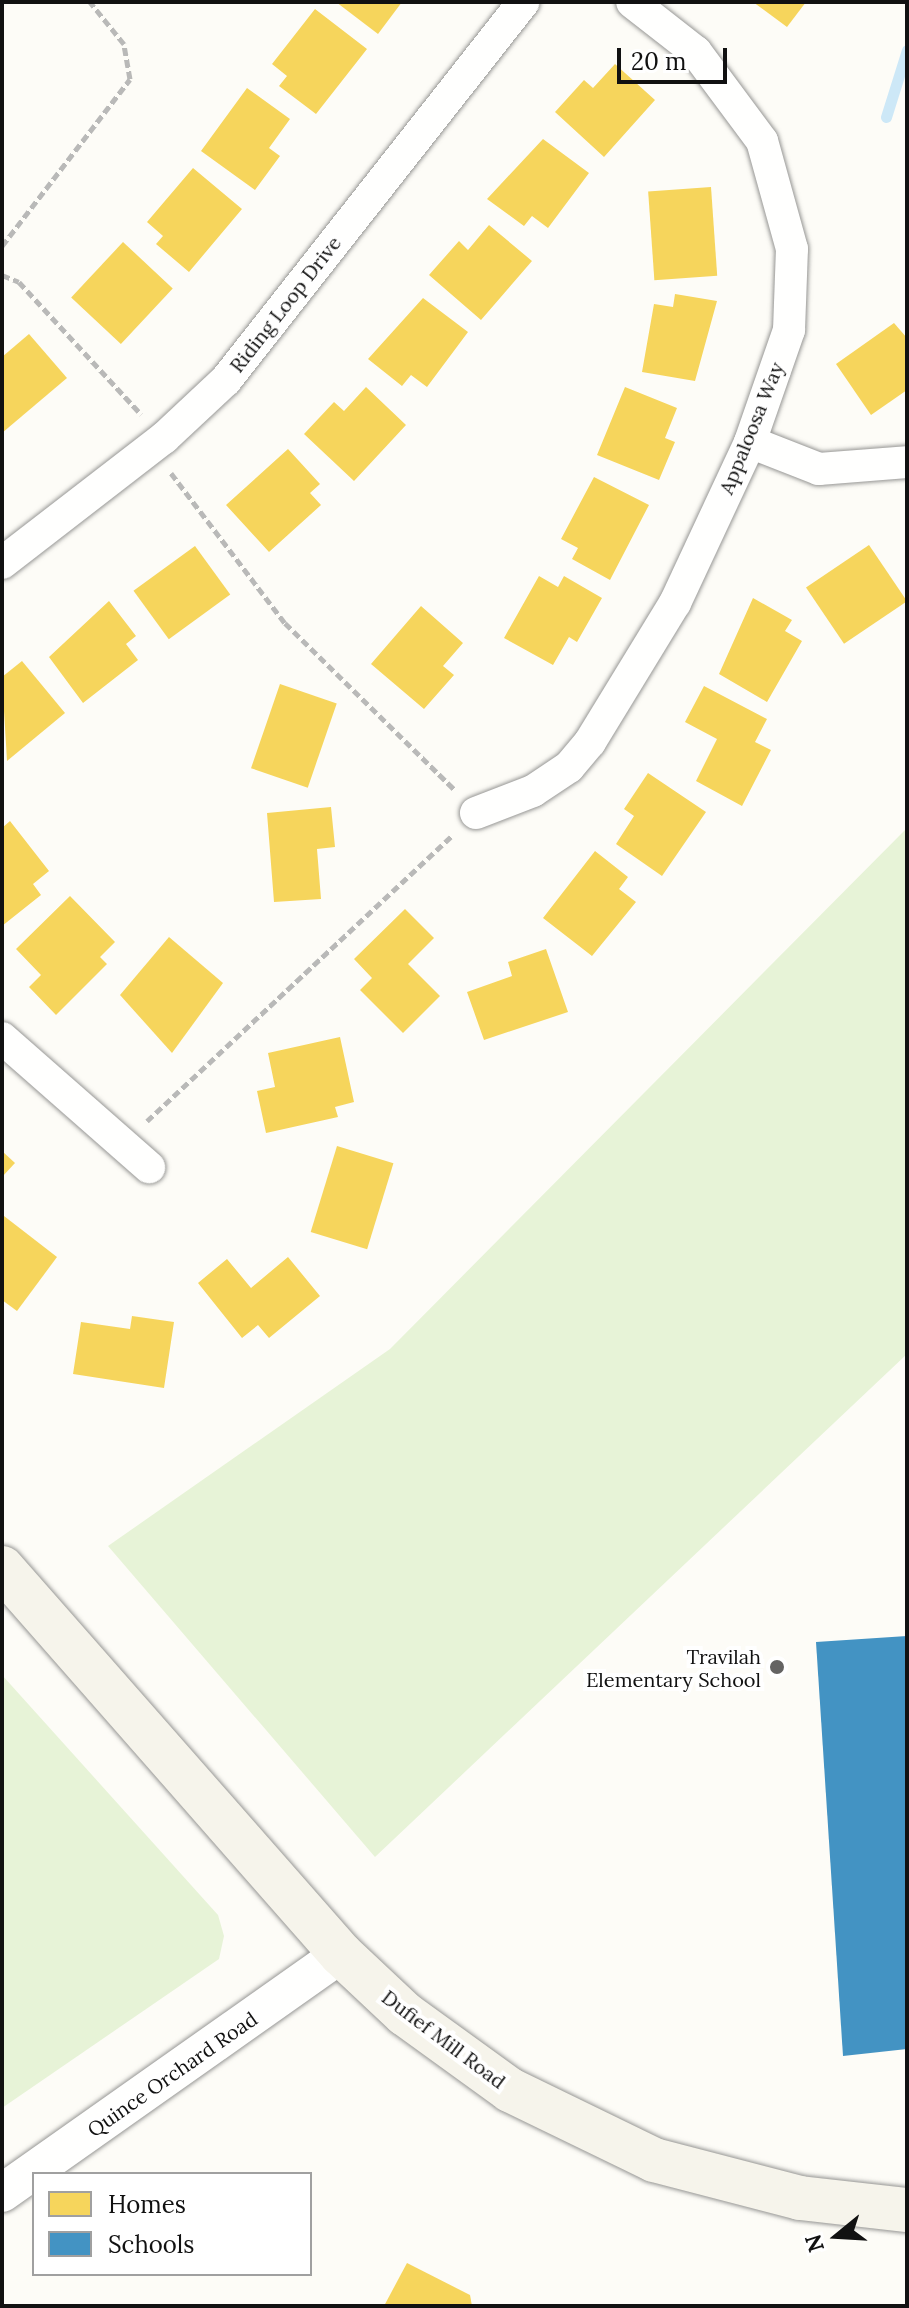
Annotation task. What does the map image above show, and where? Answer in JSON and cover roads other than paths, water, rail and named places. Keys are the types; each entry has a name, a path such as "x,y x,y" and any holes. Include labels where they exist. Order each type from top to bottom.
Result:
{"main road":[{"name":"Dufief Mill Road","path":"2,1568 341,1954 405,2014 510,2090 654,2160 800,2198 907,2210"}],"street":[{"name":"Riding Loop Drive","path":"2,563 158,443 226,380 523,2"},
{"name":"Appaloosa Way","path":"476,813 533,791 569,767 590,742 675,603 750,442 789,330 792,249 762,141 696,52 632,2"},
{"path":"750,442 819,469 907,462"},
{"path":"2,1038 149,1167"},
{"name":"Quince Orchard Road","path":"2,2193 341,1954"}],"waterway":[{"path":"886,117 907,50"}],"place":[{"name":"Travilah Elementary School","path":"777,1667"}]}
